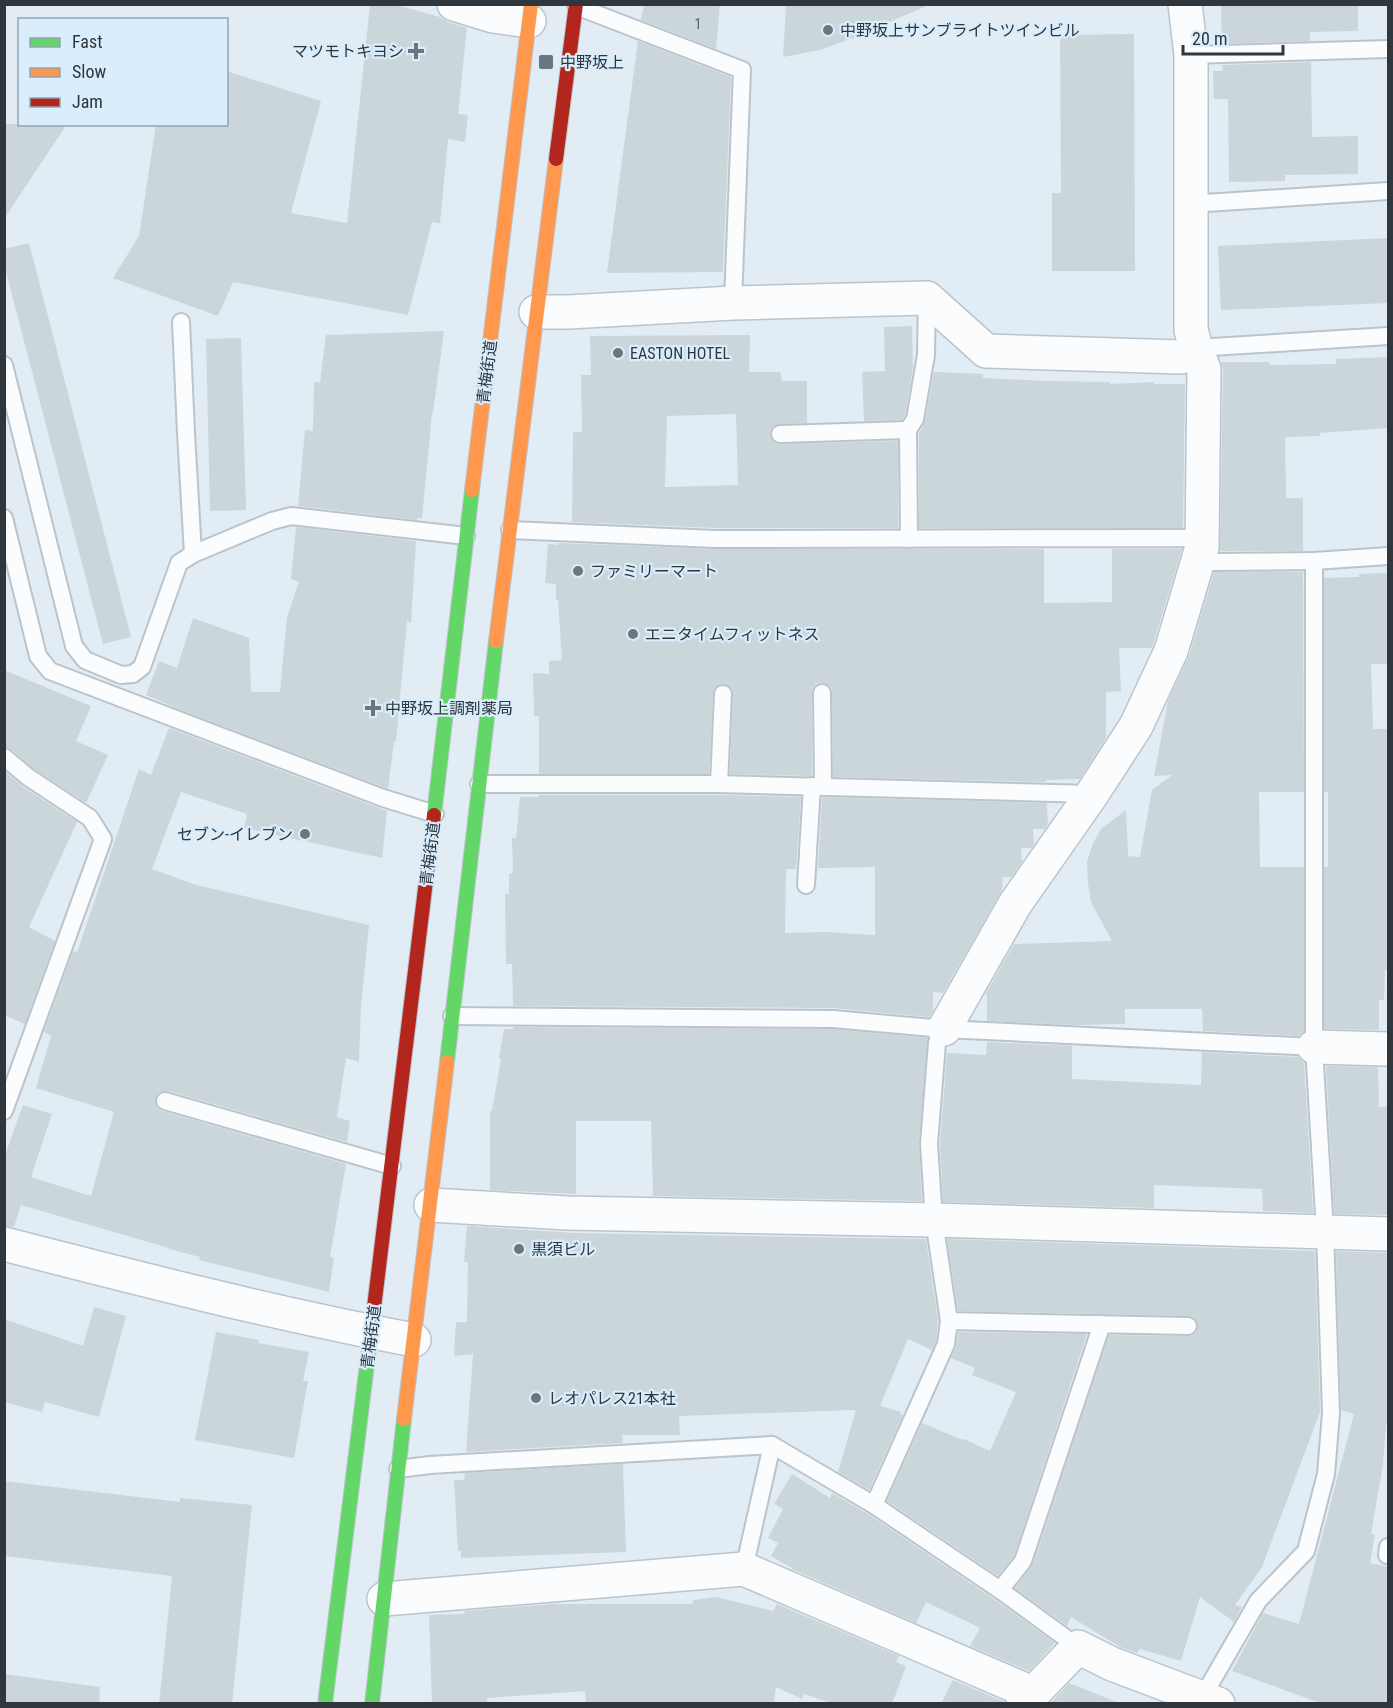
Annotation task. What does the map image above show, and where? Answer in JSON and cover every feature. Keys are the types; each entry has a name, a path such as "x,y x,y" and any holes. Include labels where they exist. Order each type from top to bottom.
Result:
{"main road":[{"path":"372,1704 479,784 576,5"},
{"name":"青梅街道","path":"325,1704 435,814 466,536 530,13"}],"street":[{"path":"454,4 493,16 530,13"},
{"path":"944,1029 1015,904 1092,794 1136,726 1171,651 1202,547 1204,369 1191,330 1191,55 1185,4"},
{"path":"536,312 733,303 927,298 986,351 1181,357 1196,348"},
{"path":"1314,1047 1389,1049"},
{"path":"430,1205 567,1213 934,1220 1389,1234"},
{"path":"4,1244 146,1281 414,1340"},
{"path":"384,1599 744,1569 1027,1698 1078,1647 1112,1664 1210,1701"}],"lane":[{"path":"576,5 742,70 733,303"},
{"path":"1191,55 1389,49"},
{"path":"1190,204 1389,191"},
{"path":"909,539 908,430 915,419 926,355 927,298"},
{"path":"181,322 193,554"},
{"path":"1196,348 1389,336"},
{"path":"4,364 74,646 85,660 121,675 133,674 142,667 179,563 193,554 272,521 291,516 466,536"},
{"path":"780,434 908,430"},
{"path":"4,518 38,656 50,671 383,798 435,814"},
{"path":"510,530 715,539 1191,538 1202,547 1209,562 1314,561 1389,556"},
{"path":"1210,1701 1258,1600 1306,1551 1326,1474 1331,1413 1325,1232 1314,1047 1314,561"},
{"path":"806,885 817,786 822,693"},
{"path":"719,784 723,694"},
{"path":"4,757 28,777 90,819 103,839 4,1111"},
{"path":"479,784 719,784 1092,794"},
{"path":"452,1016 833,1018 944,1029 1314,1047"},
{"path":"874,1505 946,1344 949,1321 934,1220 929,1144 937,1043 944,1029"},
{"path":"165,1101 392,1166"},
{"path":"949,1321 1188,1326"},
{"path":"1000,1590 1023,1561 1102,1324"},
{"path":"744,1569 772,1445"},
{"path":"398,1469 430,1465 772,1445 874,1505 1000,1590 1078,1647"}],"building":[{"path":"370,4 393,4 440,17 467,28 458,114 468,115 465,142 448,139 440,223 432,222 408,315 233,282 218,316 113,278 139,236 156,126 228,126 228,72 321,101 291,213 347,223"},
{"path":"644,4 720,4 716,49 641,20"},
{"name":"中野坂上サンブライトツインビル","path":"786,4 931,4 820,50 783,57"},
{"path":"1221,4 1358,4 1358,31 1310,32 1310,41 1222,44"},
{"path":"1134,34 1135,271 1052,271 1052,193 1061,193 1060,35"},
{"path":"638,41 731,77 723,272 607,273"},
{"path":"1311,62 1312,137 1358,136 1358,174 1285,175 1285,181 1229,182 1228,99 1214,99 1213,71 1223,71 1222,65"},
{"path":"4,124 66,126 4,219"},
{"path":"1389,238 1389,303 1221,310 1218,246"},
{"path":"29,243 131,637 103,644 4,264 4,249"},
{"path":"912,326 913,368 905,415 902,420 864,421 862,372 885,371 884,327"},
{"path":"444,331 432,413 422,519 298,506 305,430 313,431 314,382 320,383 326,335"},
{"path":"750,335 749,372 780,372 782,381 807,381 807,423 775,425 770,434 775,443 898,441 898,528 715,528 572,522 573,432 582,432 581,375 591,375 590,336","holes":["736,414 738,485 665,487 667,416"]},
{"path":"241,338 246,510 210,511 206,339"},
{"path":"1389,357 1389,428 1320,433 1320,436 1285,437 1286,498 1303,498 1303,551 1220,551 1223,369 1221,362 1269,362 1270,365 1336,364 1336,359"},
{"path":"934,372 983,374 983,378 1110,382 1110,384 1154,382 1154,384 1185,384 1183,528 919,528 919,433 925,421"},
{"path":"296,527 416,541 411,623 407,621 396,742 394,741 388,789 146,695 159,661 177,668 193,618 249,638 251,692 280,692 287,617 299,582 291,579"},
{"path":"558,543 715,549 1044,549 1044,603 1112,602 1112,549 1182,549 1152,648 1119,648 1121,691 1106,692 1106,738 1080,779 1046,780 1046,782 833,777 832,693 831,687 822,683 816,684 812,693 812,776 730,774 733,694 729,686 723,684 715,688 713,694 709,774 539,774 539,716 534,716 533,673 549,674 549,661 562,660 556,584 545,583 548,544 558,545"},
{"path":"1214,572 1303,572 1304,792 1259,792 1260,867 1304,867 1304,1032 1299,1036 1203,1031 1202,1009 1125,1009 1125,1024 1072,1025 987,1021 987,995 985,995 1014,944 1112,941 1091,902 1087,862 1093,843 1101,829 1126,810 1128,856 1140,857 1152,790 1172,775 1154,776 1168,701 1189,656"},
{"path":"1389,573 1389,664 1371,664 1373,729 1389,729 1389,970 1385,970 1384,1000 1379,1000 1379,1030 1324,1029 1324,867 1328,867 1328,792 1324,792 1324,578"},
{"path":"4,670 91,706 76,741 108,755 86,803 34,769 11,749 4,747"},
{"path":"169,728 387,811 382,858 244,828 247,814 181,792 152,869 196,885 369,925 361,1006 359,1062 346,1058 337,1117 350,1121 347,1142 168,1091 158,1093 155,1099 157,1108 162,1111 346,1164 330,1257 334,1258 329,1292 199,1260 200,1257 21,1205 14,1227 4,1226 4,1158 23,1105 52,1114 31,1177 91,1196 114,1112 36,1088 51,1036 44,1032 73,951 77,953 139,769 151,775"},
{"path":"4,771 22,786 77,822 29,927 55,941 25,1024 4,1015"},
{"path":"539,795 801,797 796,869 786,869 785,933 825,932 875,935 875,867 818,868 822,797 1047,803 1048,824 1045,829 1033,829 1032,848 1021,848 1022,862 1011,877 1003,877 1002,890 943,993 933,992 933,1011 929,1017 833,1008 513,1006 512,964 506,964 505,894 509,894 509,874 513,873 512,838 516,838 520,797 539,797"},
{"path":"513,1027 832,1029 928,1038 919,1143 922,1201 653,1196 651,1121 576,1121 576,1194 490,1190 490,1111 501,1059 499,1058 504,1029 513,1029"},
{"path":"987,1042 1072,1046 1072,1079 1201,1085 1202,1052 1298,1057 1304,1063 1313,1213 1263,1211 1262,1189 1154,1185 1154,1208 943,1202 940,1144 947,1053 986,1055"},
{"path":"1326,1066 1378,1067 1379,1107 1389,1107 1389,1215 1334,1214"},
{"path":"467,1226 575,1233 926,1239 938,1321 936,1341 932,1350 908,1339 880,1406 901,1412 900,1414 903,1415 869,1490 838,1472 856,1410 679,1416 680,1435 622,1435 623,1443 466,1452 473,1354 454,1356 456,1322 467,1322 468,1262 464,1262"},
{"path":"947,1239 1315,1251 1320,1412 1262,1567 1235,1605 1242,1607 1234,1622 1200,1597 1181,1661 1140,1649 1137,1653 1120,1647 1071,1617 1067,1626 1015,1588 1033,1564 1109,1335 1188,1336 1194,1335 1197,1331 1197,1321 1194,1317 1188,1316 958,1311"},
{"path":"1336,1251 1389,1253 1389,1290 1387,1290 1389,1423 1386,1423 1383,1465 1371,1534 1375,1535 1370,1563 1389,1567 1389,1704 1323,1704 1232,1671 1263,1613 1299,1624 1354,1414 1341,1410"},
{"path":"94,1307 126,1316 99,1417 45,1402 42,1412 4,1402 4,1319 83,1346"},
{"path":"216,1332 259,1340 258,1343 309,1352 303,1381 308,1381 294,1458 195,1440"},
{"path":"958,1332 1087,1334 1014,1556 998,1576 887,1501 922,1423 990,1451 1016,1392 972,1375 975,1368 951,1358"},
{"path":"623,1464 626,1552 461,1558 461,1551 458,1551 454,1480 464,1480 465,1473"},
{"path":"792,1474 830,1498 832,1493 868,1514 1055,1643 1029,1671 970,1646 980,1628 926,1602 916,1623 792,1569 771,1556 778,1543 768,1538 783,1509 774,1504"},
{"path":"4,1481 180,1502 180,1498 252,1505 232,1704 159,1704 172,1576 4,1556"},
{"path":"716,1597 773,1611 777,1604 899,1656 896,1662 906,1666 892,1704 834,1704 804,1694 802,1699 776,1687 774,1704 586,1704 585,1691 487,1698 487,1704 432,1704 429,1615 465,1614 464,1611 551,1604 693,1604 693,1600"},
{"path":"4,1674 100,1687 99,1704 4,1704"},
{"path":"953,1680 1005,1702 1005,1704 941,1704"},
{"path":"1069,1683 1117,1702 1117,1704 1050,1704"}],"traffic: fast":[{"path":"434,815 472,490"},
{"path":"447,1062 496,641"},
{"path":"325,1704 372,1324"},
{"path":"372,1704 404,1419"}],"traffic: slow":[{"path":"472,490 531,4"},
{"path":"496,641 556,159"},
{"path":"404,1419 447,1062"}],"traffic: jam":[{"path":"556,159 576,4"},
{"path":"372,1324 434,815"}],"place":[{"name":"中野坂上サンブライトツインビル","path":"828,30"},
{"name":"マツモトキヨシ","path":"416,51"},
{"name":"中野坂上","path":"546,62"},
{"name":"EASTON HOTEL","path":"618,353"},
{"name":"ファミリーマート","path":"578,571"},
{"name":"エニタイムフィットネス","path":"633,634"},
{"name":"中野坂上調剤薬局","path":"373,708"},
{"name":"セブン-イレブン","path":"305,834"},
{"name":"黒須ビル","path":"519,1249"},
{"name":"レオパレス21本社","path":"536,1398"}]}
